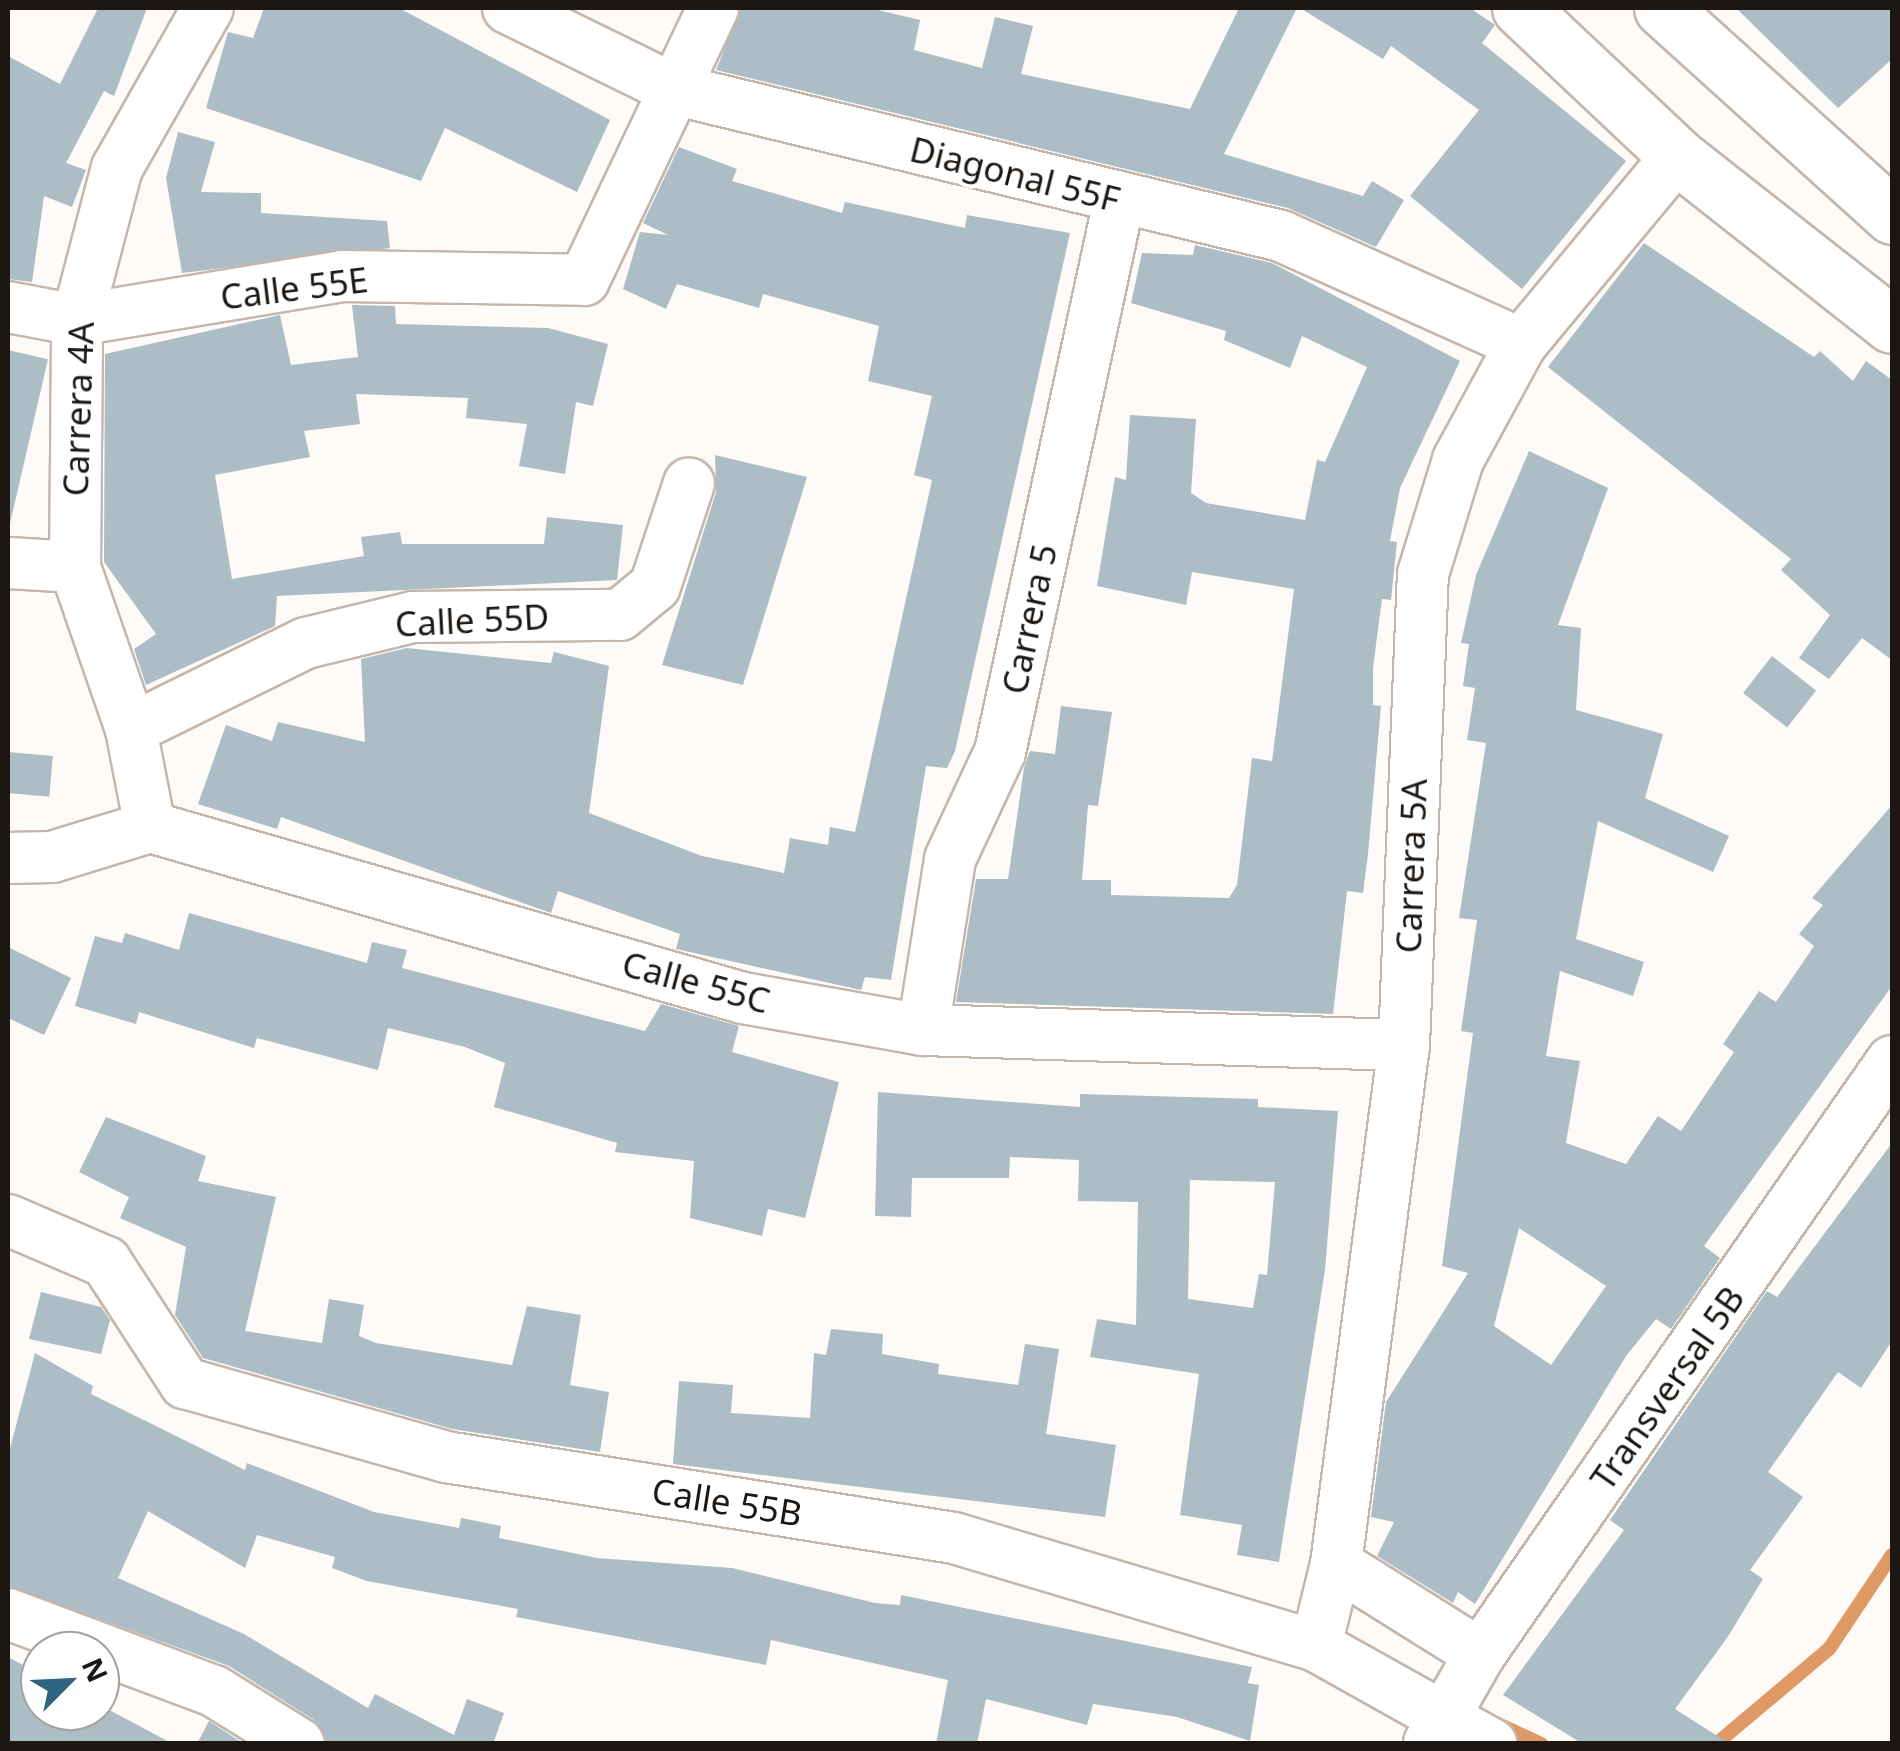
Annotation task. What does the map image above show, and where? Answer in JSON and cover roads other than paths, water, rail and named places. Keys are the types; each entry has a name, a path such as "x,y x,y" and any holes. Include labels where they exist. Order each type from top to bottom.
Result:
{"main road":[{"path":"1520,8 1677,156 1892,325"},
{"path":"1662,8 1892,216"}],"street":[{"name":"Carrera 4A","path":"150,827 132,729 75,567 77,320 118,168 208,8"},
{"name":"Diagonal 55F","path":"508,8 673,89 1120,201 1281,236 1521,344"},
{"path":"673,89 712,8"},
{"name":"Calle 55E","path":"8,307 77,320 342,276 584,280 673,89"},
{"name":"Carrera 5A","path":"1316,1646 1336,1564 1404,1045 1423,574 1458,460 1521,344 1677,156"},
{"name":"Carrera 5","path":"923,1030 950,859 1000,752 1120,201"},
{"name":"Calle 55D","path":"132,729 306,643 412,617 620,615 655,586 689,483"},
{"path":"8,563 75,567"},
{"path":"8,858 52,857 150,827"},
{"name":"Calle 55C","path":"150,827 743,998 923,1030 1404,1045"},
{"name":"Transversal 5B","path":"1435,1729 1480,1654 1892,1061"},
{"name":"Calle 55B","path":"8,1220 106,1262 185,1383 446,1457 954,1538 1316,1646 1435,1729 1490,1744"},
{"path":"1336,1564 1480,1654"},
{"path":"8,1614 214,1691 299,1744"}],"waterway":[{"path":"1716,1744 1829,1649 1892,1555"},
{"path":"1496,1723 1541,1744"}]}
